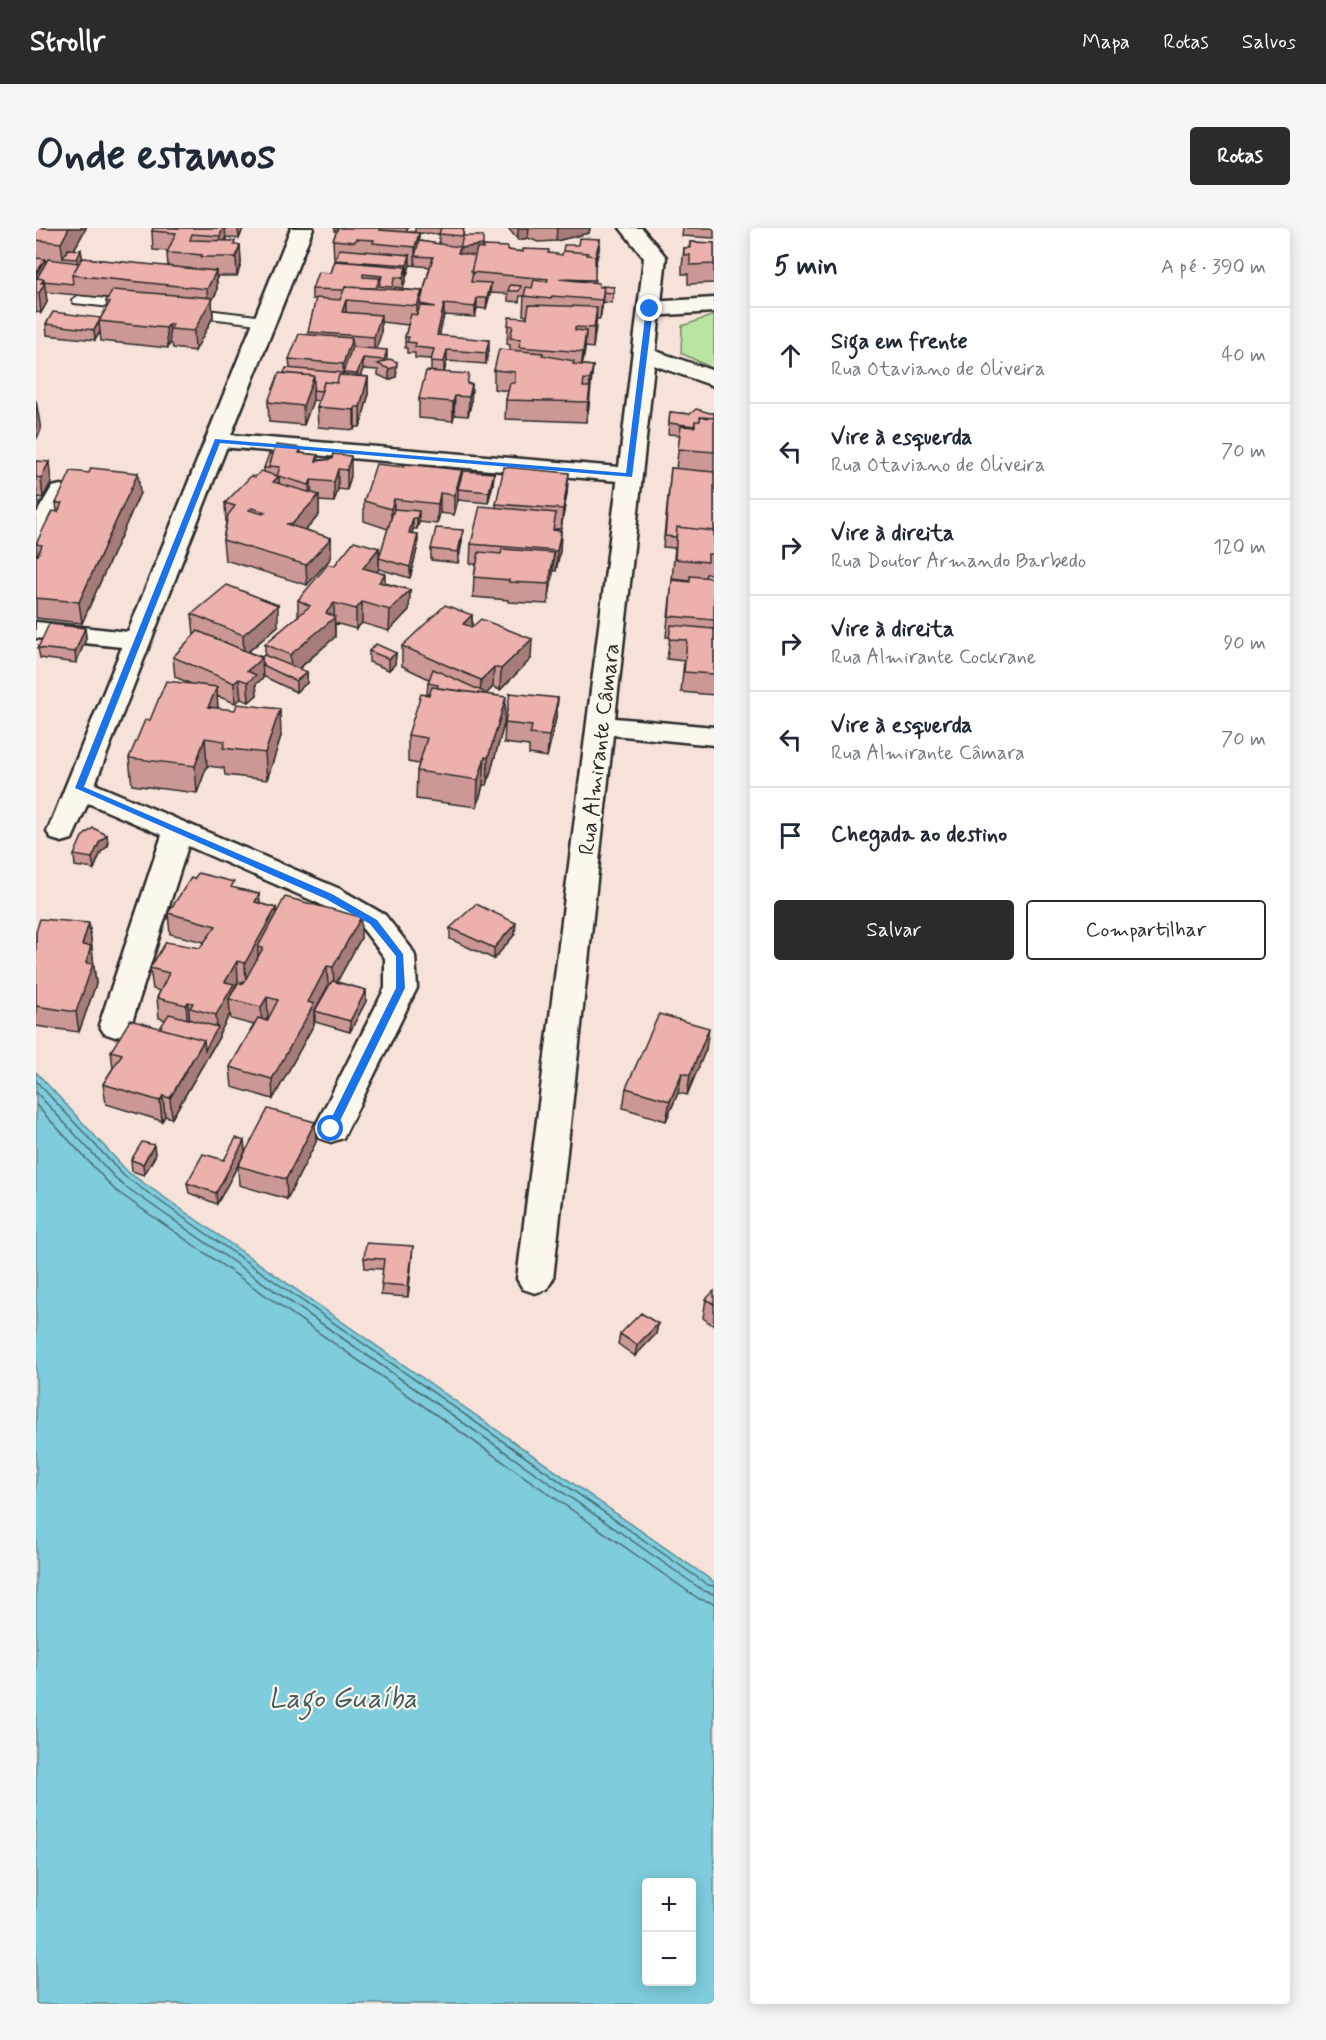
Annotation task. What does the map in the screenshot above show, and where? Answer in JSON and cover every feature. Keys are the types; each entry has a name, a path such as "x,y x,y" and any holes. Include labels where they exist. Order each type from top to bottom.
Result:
{"street":[{"path":"62,832 302,228"},
{"name":"Rua Almirante Câmara","path":"535,1279 655,257 631,228"},
{"path":"650,309 714,305"},
{"path":"644,354 714,379"},
{"path":"217,441 630,475"},
{"path":"36,535 61,492"},
{"path":"36,630 138,641"},
{"path":"601,725 714,736"},
{"path":"79,788 329,896 374,922 400,956 401,988 331,1129"},
{"path":"115,1025 178,831"}],"lane":[{"path":"78,300 148,307"},
{"path":"171,310 265,321"}],"green space":[{"path":"714,315 714,369 681,353 682,326"}],"water":[{"name":"Lago Guaíba","path":"36,1072 128,1172 714,1582 714,2004 36,2004"}],"building":[{"path":"36,228 69,228 61,243 36,240"},
{"path":"153,228 223,228 220,236 192,234 190,240 235,241 234,245 240,245 236,257 201,257 202,255 167,253 176,233 152,231"},
{"path":"338,228 381,228 380,230 419,233 415,247 373,243 374,240 356,239 355,242 333,240"},
{"path":"441,228 463,228 463,236 439,234"},
{"path":"463,236 483,236 483,245 460,248"},
{"path":"579,238 600,239 595,257 587,255 588,253 563,251 564,245 578,245"},
{"path":"419,241 460,247 458,253 475,256 471,282 491,283 487,298 477,298 475,307 444,304 437,335 489,340 486,353 447,350 444,362 431,361 434,349 415,347 416,343 407,342 409,337 405,337 411,314 417,315 420,306 436,307 420,304 433,257 415,256"},
{"path":"690,242 714,243 714,264 690,265 690,255 684,255 684,248 690,248"},
{"path":"483,246 508,247 508,250 523,252 523,249 549,250 548,253 562,255 563,251 588,253 587,255 595,256 595,280 559,279 599,283 599,287 604,287 602,300 524,296 526,287 532,288 534,280 547,282 548,279 471,272 477,248 483,249"},
{"path":"68,249 81,250 77,259 63,258"},
{"path":"339,249 410,255 407,265 335,260"},
{"path":"36,258 45,259 36,274"},
{"path":"82,258 216,271 207,289 72,275"},
{"path":"48,259 79,263 72,275 73,284 44,281 44,279 37,278"},
{"path":"335,261 406,267 403,278 395,277 392,287 379,286 382,276 363,274 363,277 380,278 376,288 312,289 318,272 331,273"},
{"path":"36,278 44,279 41,283 45,283 39,293 36,293"},
{"path":"510,285 521,286 519,291 508,291"},
{"path":"602,286 614,287 613,293 603,292 604,287"},
{"path":"345,287 422,291 417,306 346,300 342,312 381,315 374,337 308,332 316,298 340,300"},
{"path":"113,290 212,298 194,331 171,329 173,324 169,324 166,328 99,321 110,302 106,301"},
{"path":"529,305 597,307 594,328 575,327 575,330 586,331 583,352 519,347 521,339 510,338 513,326 508,325 509,317 527,318"},
{"path":"53,312 101,318 94,330 46,324"},
{"path":"299,334 352,338 343,364 289,359"},
{"path":"352,347 387,350 384,360 363,358 357,374 343,373"},
{"path":"499,349 543,353 542,355 574,361 573,364 593,366 590,380 584,379 583,387 590,387 588,402 506,400 510,383 515,383 515,372 494,370"},
{"path":"390,359 397,362 396,367 389,369 378,364"},
{"path":"286,368 343,373 339,375 337,383 324,382 322,391 313,390 314,376 284,373"},
{"path":"426,371 469,374 467,384 472,384 469,397 455,396 453,402 419,399"},
{"path":"279,373 314,376 303,406 268,402"},
{"path":"339,375 368,377 360,407 355,407 354,410 317,407 324,382 337,383"},
{"path":"696,409 714,413 714,418 700,417 700,421 695,421 695,426 669,423 670,412 690,414"},
{"path":"700,417 714,418 714,452 678,449 681,426 694,427 695,421 700,421"},
{"path":"276,445 301,448 299,453 318,455 316,461 332,459 333,454 351,456 347,470 338,469 334,482 311,480 309,485 279,476 273,482 319,495 293,523 286,524 331,538 306,565 223,540 228,515 235,506 225,503 251,476 255,477 261,471 277,476 280,467 269,466","holes":["252,508 266,512 263,514 249,510"]},
{"path":"269,454 273,454 269,468 264,468"},
{"path":"36,461 49,462 41,478 36,477"},
{"path":"376,464 404,467 405,464 462,470 454,495 440,493 438,504 394,499 391,509 364,501"},
{"path":"504,467 569,473 563,509 496,504"},
{"path":"91,468 138,473 79,602 36,598 36,554 38,555 42,545 36,544 52,511 58,512 62,503 56,503 71,471 89,473"},
{"path":"671,468 714,472 714,531 677,527 676,537 665,536"},
{"path":"463,471 494,473 489,492 458,489"},
{"path":"480,506 556,513 553,530 561,531 557,551 471,544"},
{"path":"394,509 419,511 417,518 413,518 409,533 418,534 410,567 379,558"},
{"path":"677,527 714,531 714,554 708,554 708,562 675,559"},
{"path":"436,528 463,530 458,552 431,549"},
{"path":"354,541 379,548 363,568 385,574 379,582 410,590 390,610 362,602 356,609 334,603 326,613 335,617 290,655 265,644 310,606 298,600 328,564 334,566"},
{"path":"502,549 554,553 549,584 474,577 479,552 501,554"},
{"path":"690,576 714,578 714,620 669,616 672,580 690,582"},
{"path":"227,585 278,605 243,635 192,614"},
{"path":"445,605 472,615 463,624 472,627 481,619 532,639 501,669 494,667 481,680 402,646"},
{"path":"49,624 85,628 75,652 38,648"},
{"path":"671,625 714,629 714,674 684,672 687,640 669,639"},
{"path":"198,631 262,658 247,671 256,675 248,682 239,679 234,683 173,657"},
{"path":"376,644 396,653 389,659 369,651"},
{"path":"264,655 307,672 296,681 263,665"},
{"path":"433,669 484,692 483,694 437,688 438,685 428,683"},
{"path":"166,681 217,687 208,707 235,710 237,704 280,709 265,753 223,748 225,741 205,738 195,766 129,758 145,720 150,720"},
{"path":"432,687 506,697 488,758 485,757 478,780 417,771 427,738 408,735 421,694 429,695"},
{"path":"510,693 558,698 549,736 530,734 532,726 505,723"},
{"path":"93,828 107,835 100,841 92,858 74,855 82,837"},
{"path":"198,873 234,882 231,887 259,894 255,902 276,908 245,963 237,961 225,982 234,984 216,1015 190,1008 193,1003 188,1002 186,1005 157,998 169,973 150,968 166,942 200,948 216,926 168,913 191,878 194,879"},
{"path":"285,897 361,917 333,967 327,966 308,1002 314,1004 272,1079 230,1067 258,1018 267,1021 278,1000 267,997 261,1007 229,999 238,983 243,984 263,948 258,947"},
{"path":"476,904 516,923 494,948 450,928"},
{"path":"40,919 89,923 82,945 91,946 86,963 93,964 76,1012 36,1006 36,932"},
{"path":"332,981 366,990 350,1021 315,1011"},
{"path":"169,1014 218,1027 205,1050 204,1040 160,1028"},
{"path":"659,1014 709,1028 690,1075 682,1073 670,1101 626,1088"},
{"path":"130,1020 204,1040 170,1098 163,1096 160,1101 103,1084 122,1054 111,1051"},
{"path":"268,1109 315,1122 286,1179 238,1166"},
{"path":"236,1138 244,1141 216,1193 187,1183 203,1154 224,1160"},
{"path":"142,1142 154,1145 143,1164 131,1160"},
{"path":"366,1243 413,1246 408,1286 381,1284 384,1259 364,1258"},
{"path":"714,1291 714,1304 706,1299"},
{"path":"641,1313 658,1324 637,1345 620,1334"}],"route":[{"path":"331,1129 401,988 400,956 374,922 329,896 79,788 217,441 630,475 650,309"}]}
